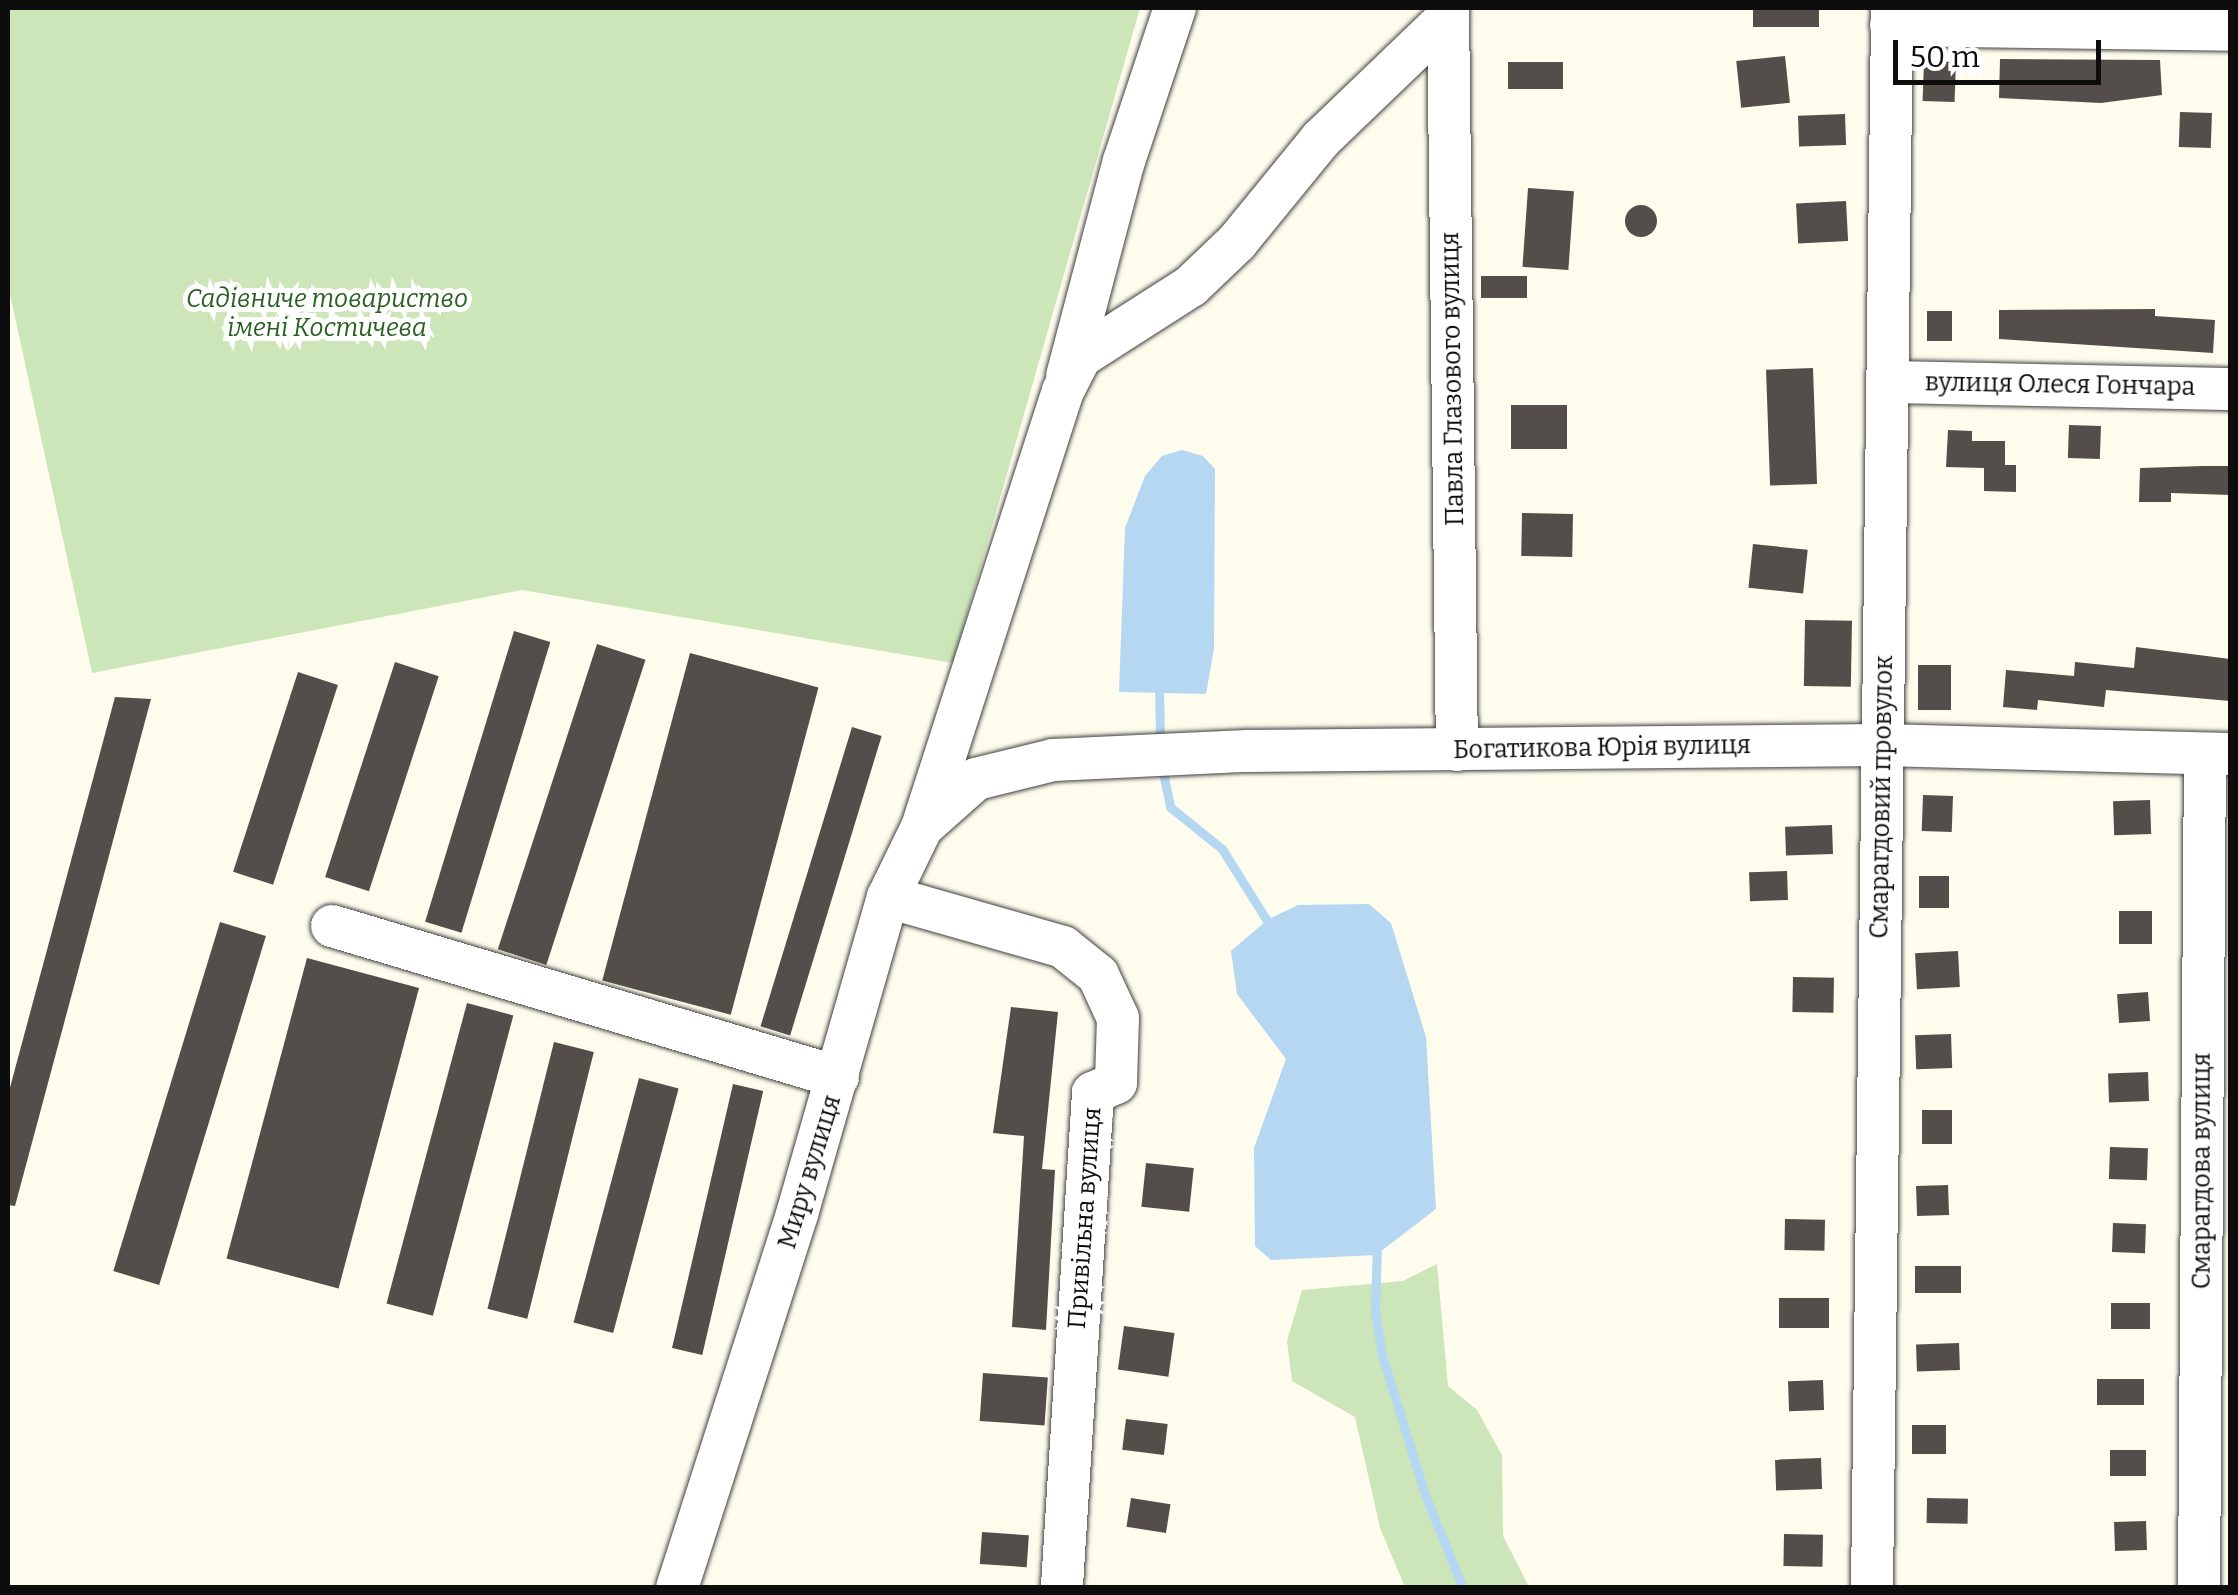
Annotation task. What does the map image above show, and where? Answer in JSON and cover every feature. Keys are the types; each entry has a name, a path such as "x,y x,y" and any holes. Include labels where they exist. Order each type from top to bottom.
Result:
{"street":[{"path":"922,826 1063,391 1124,161 1176,8"},
{"path":"1063,391 1080,357 1191,286 1237,242 1290,172 1448,12"},
{"name":"Павла Глазового вулиця","path":"1448,12 1457,750"},
{"path":"1892,16 2230,30"},
{"name":"Смарагдовий провулок","path":"1872,1588 1892,16"},
{"name":"вулиця Олеся Гончара","path":"1890,382 2230,389"},
{"name":"Богатикова Юрія вулиця","path":"976,780 1053,760 1457,750 1882,745 2218,754"},
{"name":"Смарагдова вулиця","path":"2199,1588 2218,754"},
{"name":"Миру вулиця","path":"677,1588 838,1076 888,897 922,826 948,797 976,780"},
{"name":"Привільна вулиця","path":"888,897 1063,947 1098,975 1118,1018 1116,1083 1093,1094 1062,1588"},
{"path":"332,926 838,1076"}],"green space":[{"name":"Садівниче товариство імені Костичева","path":"8,8 1140,8 953,663 522,590 92,673 8,285"},
{"path":"1437,1264 1448,1386 1477,1410 1502,1455 1503,1536 1529,1587 1405,1587 1380,1528 1355,1417 1292,1381 1287,1341 1302,1290 1403,1281"}],"water":[{"path":"1182,450 1203,456 1215,469 1214,649 1206,694 1119,692 1125,528 1145,476 1162,456"},
{"path":"1369,904 1391,923 1426,1037 1436,1209 1376,1255 1271,1260 1255,1246 1254,1148 1286,1059 1237,994 1231,951 1267,920 1298,905"}],"building":[{"path":"1753,8 1819,8 1819,27 1753,27"},
{"path":"1785,56 1790,103 1741,108 1736,61"},
{"path":"2000,59 2160,60 2162,95 2101,103 1999,98"},
{"path":"1924,61 1956,62 1955,102 1923,101"},
{"path":"1508,62 1563,62 1563,89 1508,89"},
{"path":"2180,112 2212,113 2211,148 2179,147"},
{"path":"1845,114 1846,145 1799,147 1798,116"},
{"path":"1528,188 1574,191 1568,270 1522,267"},
{"path":"1846,201 1848,241 1798,244 1796,204"},
{"path":"1641,205 1652,210 1657,221 1652,232 1641,237 1630,232 1625,221 1630,210"},
{"path":"1481,276 1527,276 1527,298 1481,298"},
{"path":"2155,309 2155,316 2215,320 2213,353 1999,339 1999,310"},
{"path":"1927,311 1952,311 1952,341 1927,341"},
{"path":"1813,368 1817,484 1770,486 1766,370"},
{"path":"1511,405 1567,405 1567,449 1511,449"},
{"path":"2069,425 2101,426 2100,459 2068,458"},
{"path":"1948,430 1972,431 1972,441 2005,441 2005,465 2016,465 2016,492 1984,491 1984,468 1946,467"},
{"path":"2230,466 2230,495 2171,493 2171,502 2139,502 2140,468"},
{"path":"1522,513 1573,514 1572,557 1521,556"},
{"path":"1753,544 1808,550 1803,594 1748,588"},
{"path":"1805,620 1852,621 1851,687 1804,686"},
{"path":"514,631 550,642 461,933 425,922"},
{"path":"597,644 646,660 546,965 498,949"},
{"path":"2136,647 2230,659 2230,701 2106,690 2104,707 2038,700 2037,710 2003,707 2006,670 2074,676 2075,662 2134,668"},
{"path":"690,653 818,687 731,1015 602,980"},
{"path":"395,662 439,676 369,891 325,877"},
{"path":"1918,665 1951,665 1951,710 1918,710"},
{"path":"298,672 338,685 273,885 233,872"},
{"path":"115,697 151,699 15,1206 8,1205 8,1095"},
{"path":"852,727 882,736 790,1035 760,1026"},
{"path":"1923,795 1953,796 1952,832 1922,831"},
{"path":"2150,800 2151,834 2114,835 2113,801"},
{"path":"1832,825 1833,854 1786,856 1785,827"},
{"path":"1787,871 1788,900 1750,901 1749,872"},
{"path":"1919,876 1949,876 1949,908 1919,908"},
{"path":"2119,911 2152,911 2152,944 2119,944"},
{"path":"220,922 266,936 159,1285 113,1271"},
{"path":"1958,951 1960,987 1917,989 1915,953"},
{"path":"307,958 419,988 339,1288 227,1258"},
{"path":"1793,977 1834,978 1833,1013 1792,1012"},
{"path":"2148,992 2150,1021 2119,1023 2117,994"},
{"path":"467,1003 513,1015 433,1316 387,1303"},
{"path":"1011,1007 1058,1012 1042,1169 1055,1170 1046,1330 1012,1327 1024,1136 993,1133"},
{"path":"1951,1034 1952,1068 1916,1069 1915,1035"},
{"path":"554,1042 594,1052 527,1319 487,1309"},
{"path":"2148,1072 2149,1101 2109,1102 2108,1073"},
{"path":"639,1078 679,1089 613,1333 574,1322"},
{"path":"733,1084 763,1091 702,1355 672,1348"},
{"path":"1922,1110 1952,1110 1952,1144 1922,1144"},
{"path":"2110,1147 2148,1148 2147,1180 2109,1179"},
{"path":"1146,1163 1194,1168 1189,1212 1141,1207"},
{"path":"1948,1185 1949,1215 1917,1216 1916,1186"},
{"path":"1785,1219 1825,1220 1824,1251 1784,1250"},
{"path":"2113,1223 2146,1224 2145,1253 2112,1252"},
{"path":"1915,1266 1961,1266 1961,1293 1915,1293"},
{"path":"1779,1298 1829,1298 1829,1328 1779,1328"},
{"path":"2111,1303 2150,1303 2150,1329 2111,1329"},
{"path":"1124,1326 1175,1333 1168,1377 1118,1370"},
{"path":"1959,1343 1960,1370 1917,1371 1916,1345"},
{"path":"983,1373 1048,1378 1044,1425 980,1421"},
{"path":"2097,1379 2144,1379 2144,1405 2097,1405"},
{"path":"1823,1380 1824,1410 1789,1411 1788,1381"},
{"path":"1126,1419 1168,1424 1164,1455 1122,1450"},
{"path":"1912,1425 1946,1425 1946,1454 1912,1454"},
{"path":"2110,1450 2146,1450 2146,1476 2110,1476"},
{"path":"1821,1458 1822,1489 1776,1491 1775,1460"},
{"path":"1131,1498 1171,1504 1166,1533 1126,1527"},
{"path":"1927,1498 1968,1499 1968,1524 1927,1523"},
{"path":"2146,1521 2147,1550 2115,1551 2114,1522"},
{"path":"982,1532 1029,1535 1027,1567 980,1564"},
{"path":"1784,1534 1823,1535 1822,1567 1783,1566"}],"waterway":[{"path":"1159,683 1160,742"},
{"path":"1162,768 1170,807 1222,849 1271,927"},
{"path":"1377,1244 1375,1312 1382,1355 1425,1495 1463,1588"}]}
